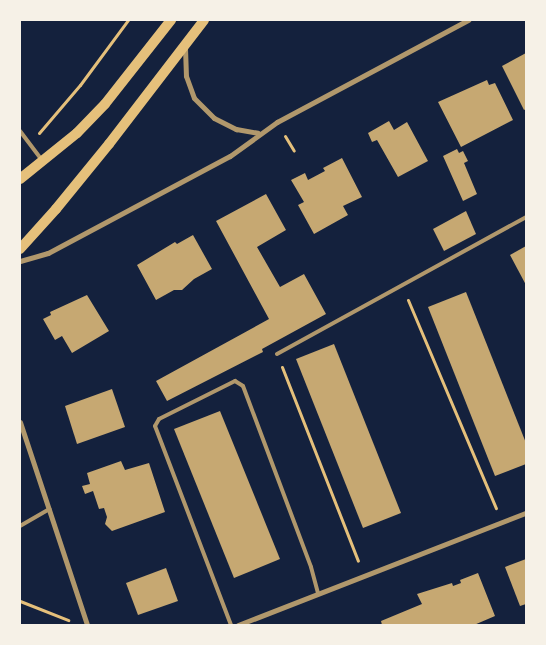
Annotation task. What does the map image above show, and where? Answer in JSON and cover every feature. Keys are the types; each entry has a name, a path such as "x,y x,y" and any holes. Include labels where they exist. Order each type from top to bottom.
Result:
{"main road":[{"path":"20,179 77,133 105,104 171,20"},
{"path":"20,249 109,144 204,20"}],"street":[{"path":"20,261 48,253 230,156 258,133 468,20"},
{"path":"184,45 186,76 194,98 214,118 236,129 258,133"},
{"path":"20,422 87,625"},
{"path":"238,625 526,512"}],"lane":[{"path":"20,131 43,162"},
{"path":"277,354 526,217"},
{"path":"231,625 155,426 159,419 235,381 242,386 311,567 318,594"},
{"path":"20,526 49,509"}],"path":[{"path":"29,143 80,85 128,20"},
{"path":"285,136 294,151"},
{"path":"402,285 501,522"},
{"path":"277,354 364,576"},
{"path":"20,601 71,622"}],"building":[{"path":"526,53 526,109 524,110 502,66"},
{"path":"487,80 489,85 495,83 513,120 461,147 438,102"},
{"path":"389,121 394,130 407,122 428,161 398,177 377,140 372,142 368,133"},
{"path":"457,149 459,153 463,151 468,161 464,163 477,194 463,201 443,156"},
{"path":"342,158 362,197 343,206 348,215 314,234 298,205 304,202 291,180 305,173 308,180 325,171 323,168"},
{"path":"266,194 286,230 257,247 280,287 304,274 326,314 262,349 263,352 167,401 156,381 269,319 216,221"},
{"path":"466,211 476,234 444,251 433,229"},
{"path":"193,235 212,269 194,279 182,290 174,290 156,300 137,265 175,242 177,244"},
{"path":"526,246 526,285 510,255"},
{"path":"466,292 526,443 526,464 495,476 428,307"},
{"path":"87,295 109,331 72,353 62,336 55,340 43,319 51,315 50,312"},
{"path":"334,344 401,513 363,528 296,359"},
{"path":"112,389 125,427 77,444 65,406"},
{"path":"220,411 280,559 234,578 174,429"},
{"path":"121,461 125,470 149,463 165,512 112,531 105,524 107,517 104,508 99,509 93,491 85,494 82,486 90,484 87,473"},
{"path":"526,559 526,604 520,606 505,567"},
{"path":"166,568 178,601 138,615 126,583"},
{"path":"478,573 495,616 474,625 382,625 381,621 422,604 417,594 452,583 453,586 461,583 460,580"}]}
